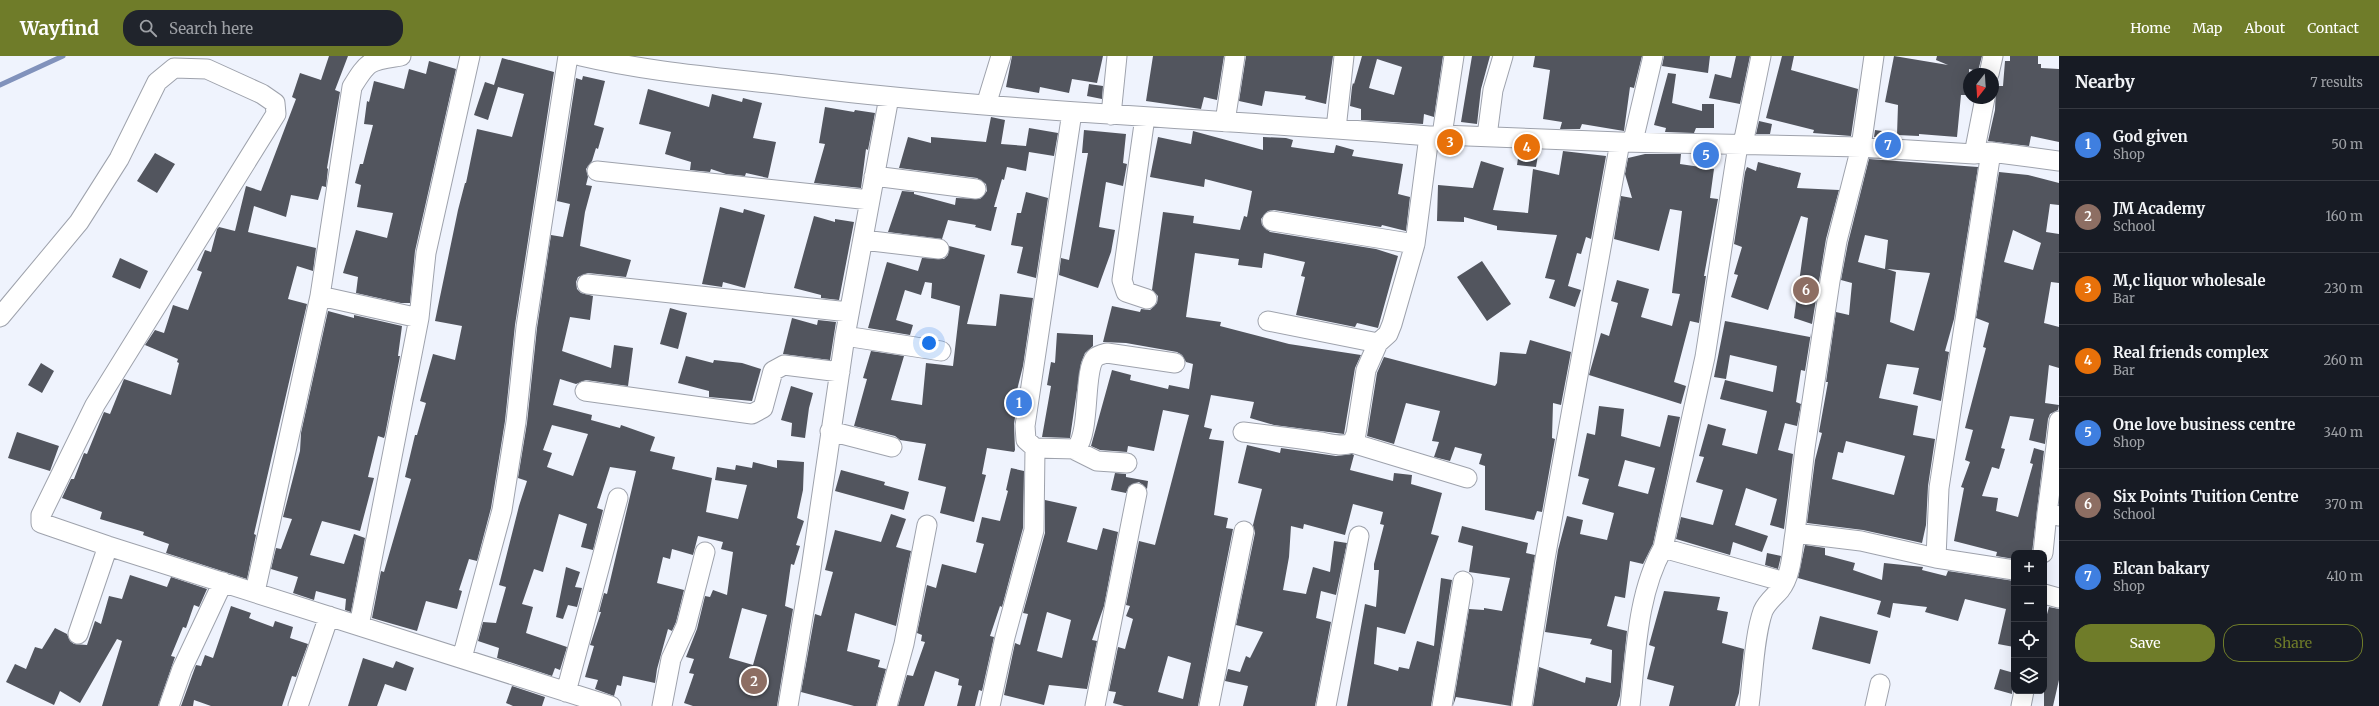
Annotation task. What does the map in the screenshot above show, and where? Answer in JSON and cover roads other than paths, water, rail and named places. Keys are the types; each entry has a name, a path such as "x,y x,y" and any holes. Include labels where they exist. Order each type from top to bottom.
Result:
{"street":[{"path":"255,592 320,296 352,87 362,71 372,61 401,56"},
{"path":"359,626 419,318 426,253 470,56"},
{"path":"462,658 502,510 516,422 526,327 568,56"},
{"path":"581,56 687,65 889,97 1111,115 1436,136 1487,136 1626,142 1860,147 1983,153 2059,161"},
{"path":"986,105 1001,56"},
{"path":"1111,115 1117,56"},
{"path":"1225,122 1235,56"},
{"path":"1336,129 1344,56"},
{"path":"1352,443 1356,434 1366,370 1378,343 1388,334 1392,324 1415,244 1436,136 1454,56"},
{"path":"1487,136 1493,90 1503,56"},
{"path":"1522,706 1545,559 1626,142 1653,56"},
{"path":"1630,706 1640,618 1653,566 1663,548 1705,357 1740,145 1761,56"},
{"path":"1749,706 1761,619 1768,602 1780,591 1785,582 1791,565 1805,448 1830,280 1837,241 1860,147 1874,56"},
{"path":"1990,68 1993,56"},
{"path":"0,317 79,222 119,159 157,82 174,68 207,69 262,94 275,103 276,114 95,405 41,515 41,523 108,546 611,706"},
{"path":"788,706 811,569 845,336 889,97"},
{"path":"1936,558 1939,488 1983,153 1985,104"},
{"path":"1072,112 1025,426 1026,440 1035,448 1075,450 1097,461 1127,463"},
{"path":"1145,117 1122,280 1126,292 1148,299"},
{"path":"597,171 870,200"},
{"path":"874,176 976,189"},
{"path":"1272,221 1415,244"},
{"path":"863,240 939,249"},
{"path":"587,284 849,312"},
{"path":"320,296 419,318"},
{"path":"1268,321 1378,343"},
{"path":"845,336 941,351"},
{"path":"1075,450 1081,444 1092,365 1095,359 1107,353 1175,363"},
{"path":"585,391 752,414 763,408 773,371 784,365 840,372"},
{"path":"2043,550 2053,515 2059,421"},
{"path":"830,431 892,447"},
{"path":"1243,432 1334,445 1345,446 1352,443 1467,478"},
{"path":"990,706 1005,637 1034,530 1035,448"},
{"path":"1095,706 1137,493"},
{"path":"566,692 618,498"},
{"path":"887,706 904,644 927,525"},
{"path":"1209,706 1244,531"},
{"path":"1795,534 1861,541 1936,558 2011,570"},
{"path":"1326,706 1359,536"},
{"path":"78,634 108,546"},
{"path":"1663,548 1785,582"},
{"path":"662,706 671,659 686,626 705,552"},
{"path":"1442,706 1463,580"},
{"path":"169,706 182,669 223,582"},
{"path":"2047,595 2059,598"},
{"path":"298,706 329,616"},
{"path":"1876,706 1880,684"},
{"path":"2021,706 2023,694"}],"waterway":[{"path":"0,85 63,56"}],"place":[{"name":"M,c liquor wholesale","path":"1450,142"},
{"name":"Elcan bakary","path":"1888,145"},
{"name":"Real friends complex","path":"1527,147"},
{"name":"One love business centre","path":"1706,155"},
{"name":"Six Points Tuition Centre","path":"1806,290"},
{"name":"God given","path":"1019,403"},
{"name":"JM Academy","path":"754,681"}]}
